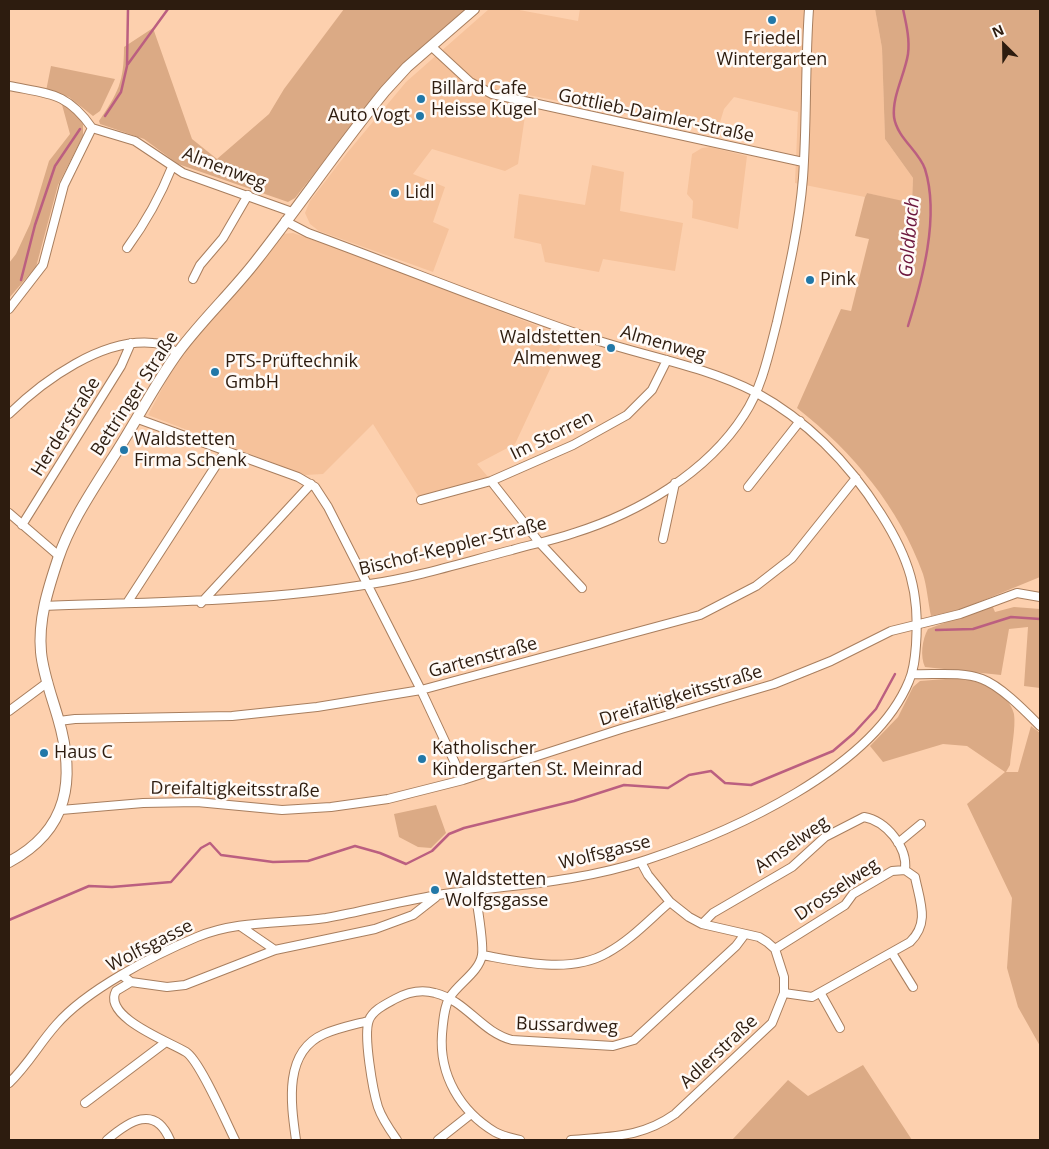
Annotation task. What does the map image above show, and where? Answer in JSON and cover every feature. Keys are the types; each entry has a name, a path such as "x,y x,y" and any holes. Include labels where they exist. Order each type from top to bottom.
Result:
{"street":[{"name":"Bettringer Straße","path":"9,862 35,844 48,832 61,810 66,789 67,767 59,721 41,654 44,606 59,556 84,505 178,353 230,293 385,91 431,46 474,9"},
{"name":"Bischof-Keppler-Straße","path":"44,606 201,602 282,596 368,585 573,534 607,521 675,484 703,463 724,442 745,414 755,393 770,348 790,266 798,221 803,162 809,9"},
{"name":"Gottlieb-Daimler-Straße","path":"431,46 470,82 492,94 803,162"},
{"path":"9,86 64,99 80,111 92,128 64,185 43,265 9,309"},
{"name":"Almenweg","path":"92,128 135,140 152,150 172,168 248,195 289,217 308,232 549,324 712,374 755,393 800,421 834,452 856,478 888,525 906,560 915,588 918,625"},
{"path":"127,248 144,225 163,190 172,168"},
{"path":"193,279 200,265 223,238 248,195"},
{"path":"9,298 22,294"},
{"path":"9,414 50,379 112,347 131,343 155,343 178,353"},
{"name":"Herderstraße","path":"22,526 122,366 131,343"},
{"name":"Im Storren","path":"421,500 491,481 573,445 627,415 652,390 667,360"},
{"path":"138,419 298,477 311,484 328,507 421,690 463,780"},
{"path":"748,487 800,421"},
{"path":"127,603 226,450"},
{"name":"Gartenstraße","path":"59,721 75,718 232,716 317,707 421,690 700,615 729,602 756,586 792,558 856,478"},
{"path":"491,481 539,542 582,588"},
{"path":"201,602 311,484"},
{"path":"663,539 675,484"},
{"path":"9,513 59,556"},
{"name":"Dreifaltigkeitsstraße","path":"61,810 143,803 197,802 282,810 331,807 388,800 463,780 621,729 774,684 831,661 891,631 960,614 1017,593 1040,597"},
{"name":"Wolfsgasse","path":"9,1082 23,1070 55,1025 83,999 204,934 240,926 322,918 438,895 563,880 641,862 712,836 776,804 854,752 876,731 895,708 912,674 918,625"},
{"path":"912,674 959,675 982,679 996,688 1040,726"},
{"path":"9,711 48,682"},
{"name":"Amselweg","path":"702,924 713,913 792,867 825,837 864,817 882,823 898,843 906,861 905,870"},
{"path":"898,843 921,824"},
{"path":"641,862 648,875 670,902 702,924 759,937 775,949"},
{"name":"Drosselweg","path":"775,949 845,905 853,894 892,871 905,870 915,877 923,917 921,930 910,942 812,998 784,993"},
{"path":"475,890 482,955 475,969 449,998 443,1022 441,1048 447,1075 458,1098 470,1114 496,1133 520,1140"},
{"path":"123,976 131,982 176,987 275,950 375,929 414,915 438,895"},
{"path":"482,955 528,963 554,964 583,961 606,954 628,940 670,902"},
{"path":"240,926 275,950"},
{"name":"Bussardweg","path":"368,1021 373,1013 384,1005 410,992 424,991 449,998 461,1004 492,1033 512,1040 603,1046 623,1044 641,1033 736,946 745,934"},
{"name":"Adlerstraße","path":"571,1140 640,1133 661,1124 675,1114 772,1023 784,993 784,977 775,949"},
{"path":"892,953 912,987"},
{"path":"131,982 116,991 114,1000 116,1006 138,1026 191,1056 235,1140"},
{"path":"821,994 840,1028"},
{"path":"296,1140 293,1113 293,1084 295,1066 304,1048 322,1035 368,1021 368,1056 378,1108 397,1140"},
{"path":"85,1103 166,1042"},
{"path":"438,1140 470,1114"},
{"path":"107,1140 129,1123 140,1118 152,1119 161,1124 170,1140"}],"shaded area":[{"path":"344,9 469,9 387,81 295,198 288,202 178,164 144,139 100,124 99,121 119,87 123,69 124,47 153,28 192,139 217,159 269,114 284,89"},
{"path":"489,9 514,9 578,21 580,9 875,9 882,48 885,139 913,178 912,204 867,193 865,197 795,183 798,112 734,97 724,109 717,132 528,95 518,164 505,171 432,149 413,174 445,187 433,222 449,229 433,272 319,231 310,224 305,213 310,201 406,82"},
{"path":"875,9 1040,9 1040,577 962,609 931,616 923,574 913,549 887,504 855,462 818,425 797,408 841,309 851,311 869,239 855,236 867,193 912,203 913,178 885,139 882,48"},
{"path":"51,66 115,79 100,111 93,116 69,97 46,91"},
{"path":"61,101 80,115 83,124 83,136 58,185 36,267 9,298 9,263 16,254 30,224 49,161 70,134"},
{"path":"710,147 747,156 738,229 692,218 693,201 687,194 692,154 702,148"},
{"path":"592,165 624,172 620,211 683,223 675,271 603,259 599,272 545,262 541,244 514,238 519,194 585,205"},
{"path":"293,233 365,258 565,337 515,444 477,464 489,478 420,499 373,424 323,474 305,475 148,415 180,355 259,266 282,234"},
{"path":"992,605 995,612 1014,607 1040,609 1040,688 1024,686 1028,627 1009,629 1001,675 925,667 922,648 928,629"},
{"path":"958,678 983,684 999,693 1011,706 1014,714 1014,732 1010,765 1006,772 1018,772 1031,726 1040,733 1040,1046 1018,1007 1007,968 1012,898 967,804 1005,772 967,746 943,744 883,762 870,746 898,717 913,687 920,681"},
{"path":"436,805 446,833 431,848 418,847 399,837 394,814"},
{"path":"863,1065 912,1140 732,1140 788,1080 808,1096"}],"waterway":[{"path":"105,116 121,92 127,66 128,9"},
{"path":"128,64 168,9"},
{"name":"Goldbach","path":"903,9 907,31 908,54 895,101 894,117 899,131 918,156 925,169 931,207 927,249 919,289 908,326"},
{"path":"21,280 35,225 55,166 80,129"},
{"path":"936,630 973,629 1011,617 1040,619"},
{"path":"9,920 89,886 112,887 171,882 201,848 210,843 221,855 273,862 308,861 355,846 380,853 406,864 432,851 449,834 464,828 574,801 624,785 668,788 689,775 711,771 725,783 751,785 833,751 854,733 876,709 895,674"}],"place":[{"name":"Friedel Wintergarten","path":"772,20"},
{"name":"Billard Cafe Heisse Kugel","path":"421,99"},
{"name":"Auto Vogt","path":"420,116"},
{"name":"Lidl","path":"395,193"},
{"name":"Pink","path":"810,280"},
{"name":"Waldstetten Almenweg","path":"611,348"},
{"name":"PTS-Prüftechnik GmbH","path":"215,372"},
{"name":"Waldstetten Firma Schenk","path":"124,450"},
{"name":"Haus C","path":"44,753"},
{"name":"Katholischer Kindergarten St. Meinrad","path":"422,759"},
{"name":"Waldstetten Wolfgsgasse","path":"435,890"}]}
